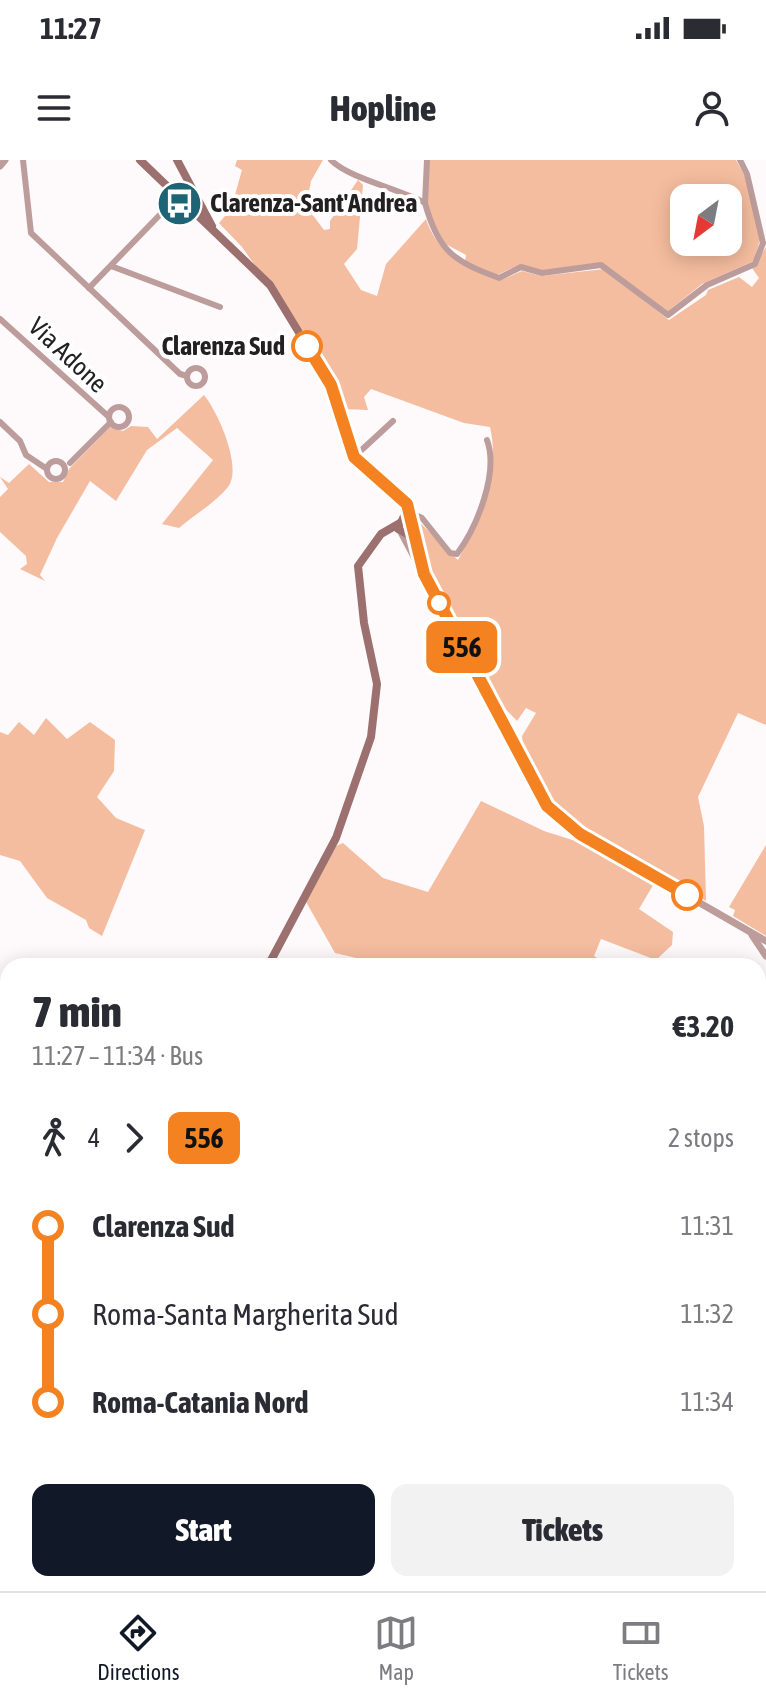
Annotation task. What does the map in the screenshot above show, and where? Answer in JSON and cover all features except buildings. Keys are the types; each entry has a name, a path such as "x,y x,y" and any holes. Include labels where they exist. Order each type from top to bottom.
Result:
{"main road":[{"path":"140,160 270,285 331,385 354,457 400,497 411,513 401,534 386,534 375,541 360,560 360,586 377,684 371,737 336,838 272,958"},
{"path":"177,160 214,230"},
{"path":"194,212 201,204"},
{"path":"400,497 406,508 407,524"},
{"path":"375,541 407,524"}],"street":[{"path":"23,160 31,233 180,374 187,376"},
{"path":"331,160 344,170 399,189 425,203"},
{"path":"427,160 425,203 433,234 441,246 464,265 499,278 521,267 542,273 601,265 668,315 707,285 755,264 765,243 747,174 740,160"},
{"path":"89,288 178,196"},
{"path":"111,266 220,307"},
{"name":"Via Adone","path":"0,319 110,420 70,463"},
{"path":"354,457 393,421"},
{"path":"0,422 20,441 26,455 47,469"},
{"path":"411,513 422,518 450,553 457,554 477,521 484,496 487,440"},
{"path":"407,524 424,574"},
{"path":"401,534 547,806 580,834 766,941"},
{"path":"734,922 753,937 766,954"}],"shaded area":[{"path":"237,160 323,160 311,181 306,206 324,230 330,229 330,221 358,180 363,185 357,249 344,264 361,290 377,296 386,264 426,219 438,242 455,259 499,281 522,271 541,276 604,269 669,320 706,295 708,290 739,277 752,287 759,278 752,268 766,247 766,725 738,713 698,797 704,826 706,901 575,826 557,810 539,784 522,736 536,713 526,708 517,721 494,697 426,567 413,516 458,560 486,496 493,462 490,427 464,423 371,389 364,397 368,410 343,409 337,389 313,350 316,348 304,335 305,330 301,330 242,247 219,223 231,209 242,170 235,166"},
{"path":"428,160 736,160 745,176 760,240 754,261 702,284 667,312 608,267 542,271 519,265 497,275 465,262 466,255 440,241 428,205"},
{"path":"204,395 222,427 233,467 228,487 217,498 179,528 162,524 213,460 177,428 147,450 116,501 90,481 40,575 45,581 20,569 27,564 26,556 0,532 0,497 8,489 0,477 9,483 29,464 49,482 63,482 69,469 110,427 123,431 131,426 148,427 157,439"},
{"path":"46,718 67,739 90,722 115,740 114,771 97,797 116,818 145,830 102,936 89,928 86,920 47,898 20,861 0,855 0,732 8,735 19,722 34,735"},
{"path":"481,801 544,831 588,845 655,882 639,909 673,932 672,945 658,958 601,939 594,956 597,958 356,958 335,953 305,900 336,846 343,843 383,878 428,892"},
{"path":"766,845 766,936 733,916 735,910 729,907"}],"bus line":[{"name":"556","path":"307,346 331,385 354,457 405,500 411,513 415,546 424,574 547,806 580,834 687,895"}],"place":[{"name":"Clarenza-Sant'Andrea","path":"179,203"},
{"name":"Clarenza Sud","path":"307,346"}]}
